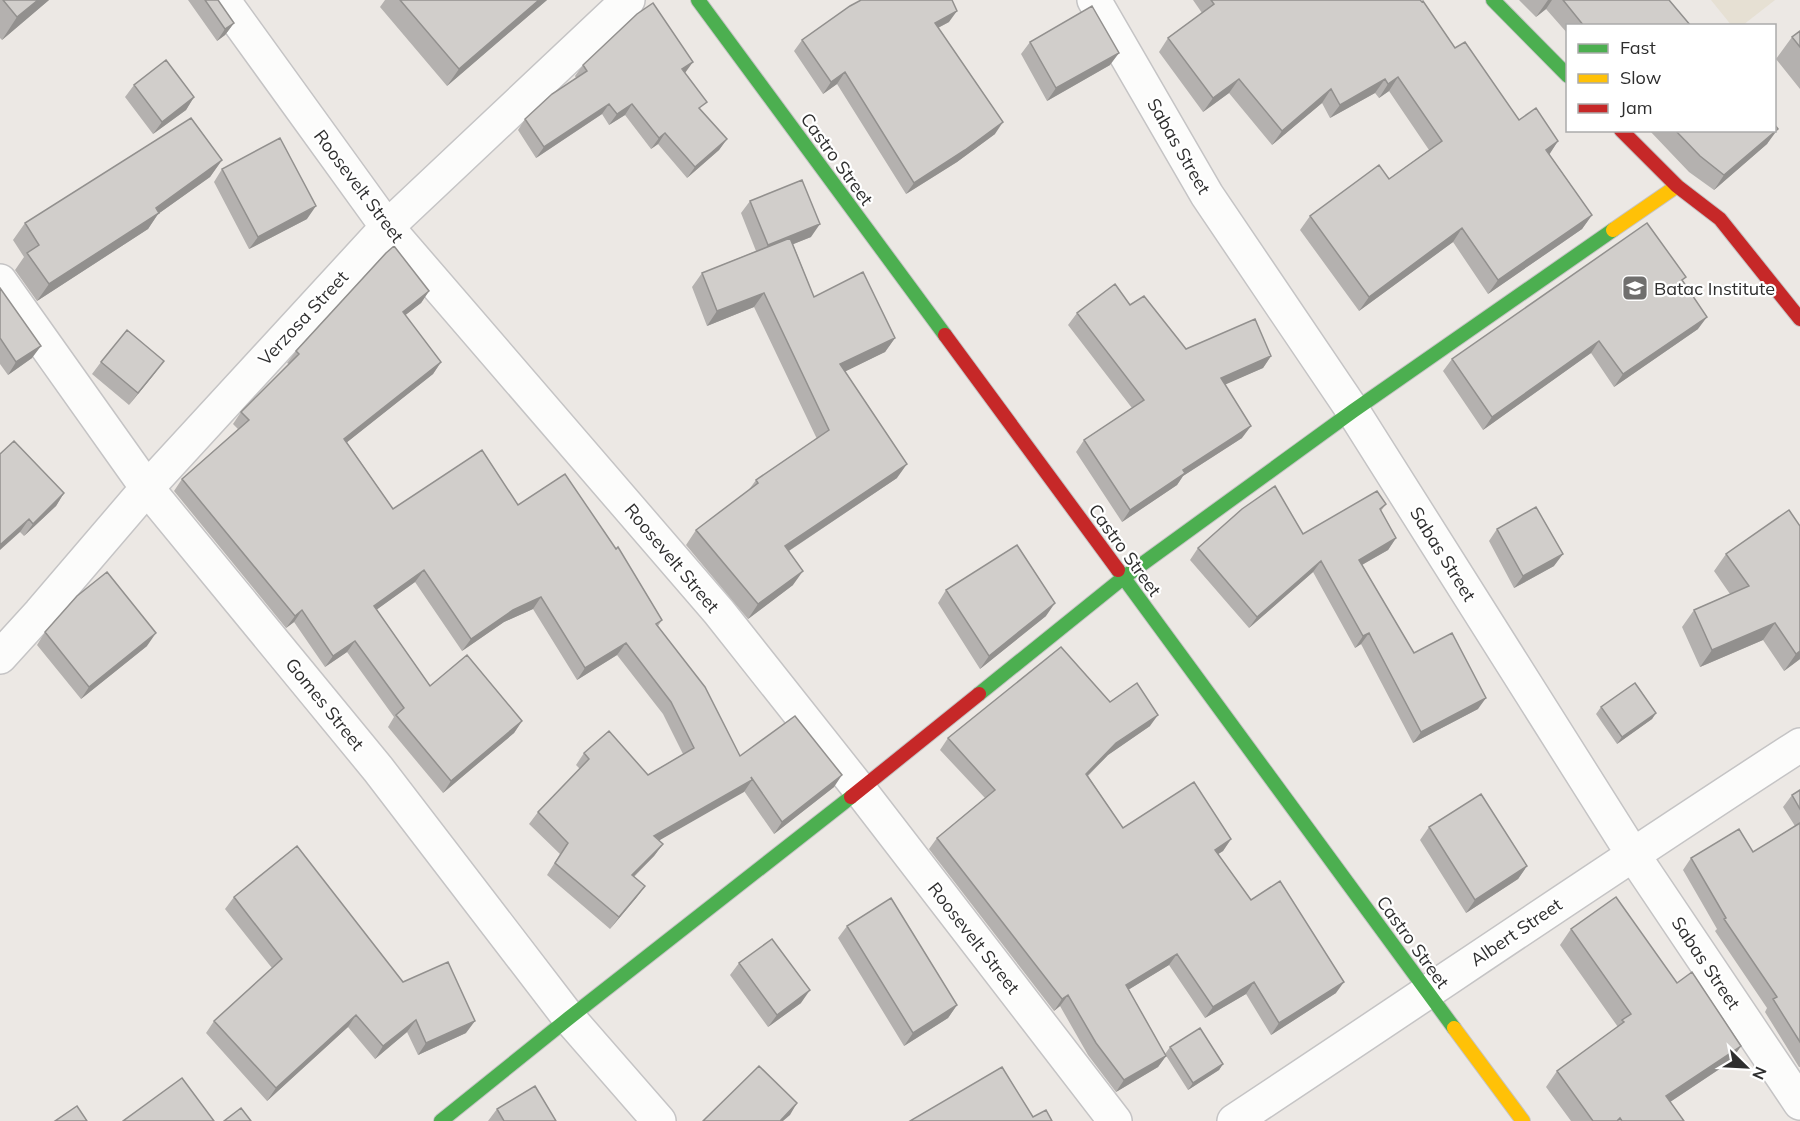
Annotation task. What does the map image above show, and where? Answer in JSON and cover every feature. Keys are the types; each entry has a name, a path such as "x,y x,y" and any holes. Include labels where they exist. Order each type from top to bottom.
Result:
{"street":[{"name":"Roosevelt Street","path":"223,0 387,226 718,612 860,790 1115,1121"},
{"name":"Verzosa Street","path":"0,657 147,488 387,226 628,0"},
{"name":"Castro Street","path":"698,0 1522,1121"},
{"name":"Sabas Street","path":"1094,0 1207,195 1353,411 1632,853 1800,1103"},
{"path":"1493,0 1566,74"},
{"path":"1624,132 1677,186 1720,219 1784,288 1800,319"},
{"path":"441,1121 860,790 1123,578 1353,411 1677,186"},
{"name":"Gomes Street","path":"0,281 147,488 378,769 569,1018 659,1121"},
{"name":"Albert Street","path":"1234,1121 1632,853 1800,745"}],"shaded area":[{"path":"1711,0 1775,0 1744,24 1730,24"}],"building":[{"path":"3,0 38,0 17,17"},
{"path":"205,0 218,0 234,23 225,29"},
{"path":"400,0 539,0 459,69"},
{"path":"861,0 952,0 957,11 935,23 1003,122 914,183 845,72 831,82 802,40"},
{"path":"1211,0 1423,1 1455,48 1465,42 1519,120 1536,108 1558,141 1546,150 1592,215 1498,280 1462,228 1369,297 1310,216 1379,165 1389,179 1442,141 1398,77 1388,84 1385,79 1340,105 1331,89 1282,131 1239,79 1213,98 1168,38 1214,4"},
{"path":"1563,0 1669,0 1689,24 1582,24"},
{"path":"653,3 693,62 682,69 707,102 699,108 727,139 695,167 665,133 659,138 632,104 617,114 609,104 544,147 525,119 552,94 587,71 583,65 637,14"},
{"path":"1092,6 1119,53 1056,88 1030,42"},
{"path":"1800,31 1800,47 1792,37"},
{"path":"166,60 194,97 162,122 134,85"},
{"path":"191,118 222,160 156,208 159,213 49,284 27,253 39,245 25,223"},
{"path":"1677,132 1774,132 1724,175 1700,156"},
{"path":"280,138 316,206 258,237 222,169"},
{"path":"802,180 820,224 768,245 750,201"},
{"path":"1647,223 1686,277 1682,280 1707,317 1623,374 1599,341 1492,417 1452,359"},
{"path":"790,238 814,297 863,272 895,338 840,364 907,464 785,546 803,571 758,604 696,530 758,483 756,480 829,430 764,293 717,311 702,273"},
{"path":"394,246 429,291 403,312 441,362 344,439 393,509 482,450 518,505 565,474 616,549 618,547 662,620 656,624 705,687 740,756 795,716 842,775 782,822 751,777 752,780 654,836 663,844 632,875 645,886 619,917 555,863 568,843 538,812 589,759 584,753 609,731 648,775 694,748 671,702 626,643 585,668 541,597 513,610 471,639 424,570 374,606 430,686 467,655 522,721 451,781 396,715 404,708 355,641 333,656 302,610 295,616 182,479 249,420 241,412 299,354 296,351"},
{"path":"1115,284 1130,305 1144,296 1186,349 1255,319 1271,356 1221,378 1251,426 1183,470 1185,473 1130,510 1084,440 1144,400 1077,313"},
{"path":"0,288 41,346 16,362 0,338"},
{"path":"127,330 164,361 138,393 101,362"},
{"path":"14,441 64,493 33,524 29,519 0,545 0,454"},
{"path":"1275,486 1303,534 1377,491 1386,504 1380,509 1396,538 1359,560 1414,653 1452,633 1486,698 1421,732 1369,633 1363,636 1321,561 1257,617 1198,548 1242,509"},
{"path":"1536,507 1563,554 1523,576 1497,529"},
{"path":"1789,510 1800,526 1800,651 1796,654 1775,623 1712,650 1694,610 1749,586 1726,554"},
{"path":"1017,545 1055,603 989,656 946,590"},
{"path":"107,572 156,633 89,687 45,632 77,596"},
{"path":"1061,647 1110,702 1137,683 1158,715 1116,743 1086,774 1123,828 1194,782 1231,839 1215,850 1251,900 1280,881 1344,982 1279,1023 1254,982 1213,1007 1177,954 1126,985 1166,1056 1124,1080 1096,1043 1068,995 1062,999 937,838 995,790 948,738"},
{"path":"1635,683 1656,713 1622,737 1601,707"},
{"path":"1800,790 1800,809 1792,795"},
{"path":"1481,794 1527,866 1475,900 1429,827"},
{"path":"1800,823 1800,1042 1773,999 1777,997 1724,919 1726,918 1691,858 1739,829 1753,852"},
{"path":"297,846 403,982 448,962 475,1021 426,1043 416,1020 383,1046 356,1015 276,1088 214,1021 282,959 234,897"},
{"path":"1616,897 1677,983 1692,972 1741,1046 1666,1096 1684,1121 1622,1121 1620,1118 1617,1121 1593,1121 1557,1071 1624,1022 1622,1020 1631,1014 1571,929"},
{"path":"891,898 957,1005 913,1033 847,926"},
{"path":"772,939 810,990 777,1015 739,963"},
{"path":"1200,1028 1223,1064 1193,1083 1170,1047"},
{"path":"759,1066 797,1103 782,1121 703,1121"},
{"path":"1002,1067 1033,1117 1046,1110 1052,1121 910,1121"},
{"path":"182,1078 214,1121 123,1121"},
{"path":"535,1086 556,1121 504,1121 497,1109"},
{"path":"77,1106 87,1121 55,1121"},
{"path":"241,1108 251,1121 224,1121"}],"traffic: fast":[{"path":"698,0 945,335"},
{"path":"1493,0 1566,74"},
{"path":"979,694 1123,578 1353,411 1613,230"},
{"path":"1118,570 1454,1028"},
{"path":"441,1121 851,797"}],"traffic: slow":[{"path":"1613,230 1677,186"},
{"path":"1454,1028 1523,1121"}],"traffic: jam":[{"path":"1623,132 1677,186 1720,219 1800,319"},
{"path":"945,335 1118,570"},
{"path":"851,797 979,694"}],"place":[{"name":"Batac Institute","path":"1635,288"}]}
